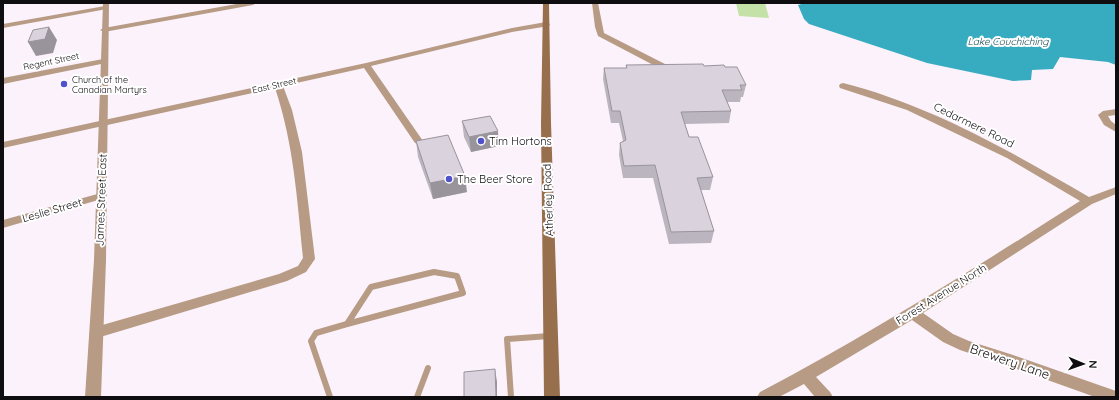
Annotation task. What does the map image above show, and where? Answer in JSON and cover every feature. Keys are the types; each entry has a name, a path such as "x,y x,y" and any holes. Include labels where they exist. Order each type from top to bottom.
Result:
{"main road":[{"name":"Atherley Road","path":"546,3 546,123 552,336 552,397"}],"street":[{"path":"104,30 253,3"},
{"path":"595,3 600,30 604,37 662,66"},
{"path":"3,26 106,5"},
{"name":"James Street East","path":"93,397 97,332 103,124 103,61 106,5"},
{"name":"East Street","path":"3,145 366,65 512,30 546,24"},
{"name":"Regent Street","path":"3,81 103,61"},
{"path":"366,65 418,141"},
{"path":"97,332 283,278 302,269 309,259 297,152 287,110 278,84"},
{"name":"Cedarmere Road","path":"843,86 910,108 1011,156 1088,201"},
{"path":"1116,112 1106,113 1103,116 1107,123 1116,129"},
{"name":"Forest Avenue North","path":"766,397 806,376 913,313 1088,201 1116,190"},
{"name":"Leslie Street","path":"3,224 101,196"},
{"name":"Brewery Lane","path":"913,313 948,338 965,346 1010,360 1114,397"},
{"path":"806,376 825,397"}],"lane":[{"path":"330,397 311,341 316,333 347,325 463,293 458,276 434,272 383,282 371,287 347,325"},
{"path":"511,397 507,339 552,336"},
{"path":"417,397 428,368"}],"green space":[{"path":"736,3 765,3 769,18 739,16"}],"water":[{"name":"Lake Couchiching","path":"805,3 1116,3 1116,65 1108,62 1060,57 1053,69 1032,70 1031,80 1013,81 927,63 809,24 804,19 798,5"}],"building":[{"path":"49,27 45,39 28,42 33,30"},
{"path":"703,64 704,66 724,65 725,67 737,67 746,85 740,85 742,90 722,90 731,111 681,112 689,137 698,137 713,177 697,178 714,231 671,232 655,165 624,166 620,143 626,140 620,111 612,111 604,68 627,68 626,65"},
{"path":"490,116 498,131 469,137 462,121"},
{"path":"448,135 465,176 430,183 416,141"},
{"path":"495,369 496,397 464,397 464,372"}],"place":[{"name":"Church of the Canadian Martyrs","path":"64,84"},
{"name":"Tim Hortons","path":"481,141"},
{"name":"The Beer Store","path":"449,179"}]}
